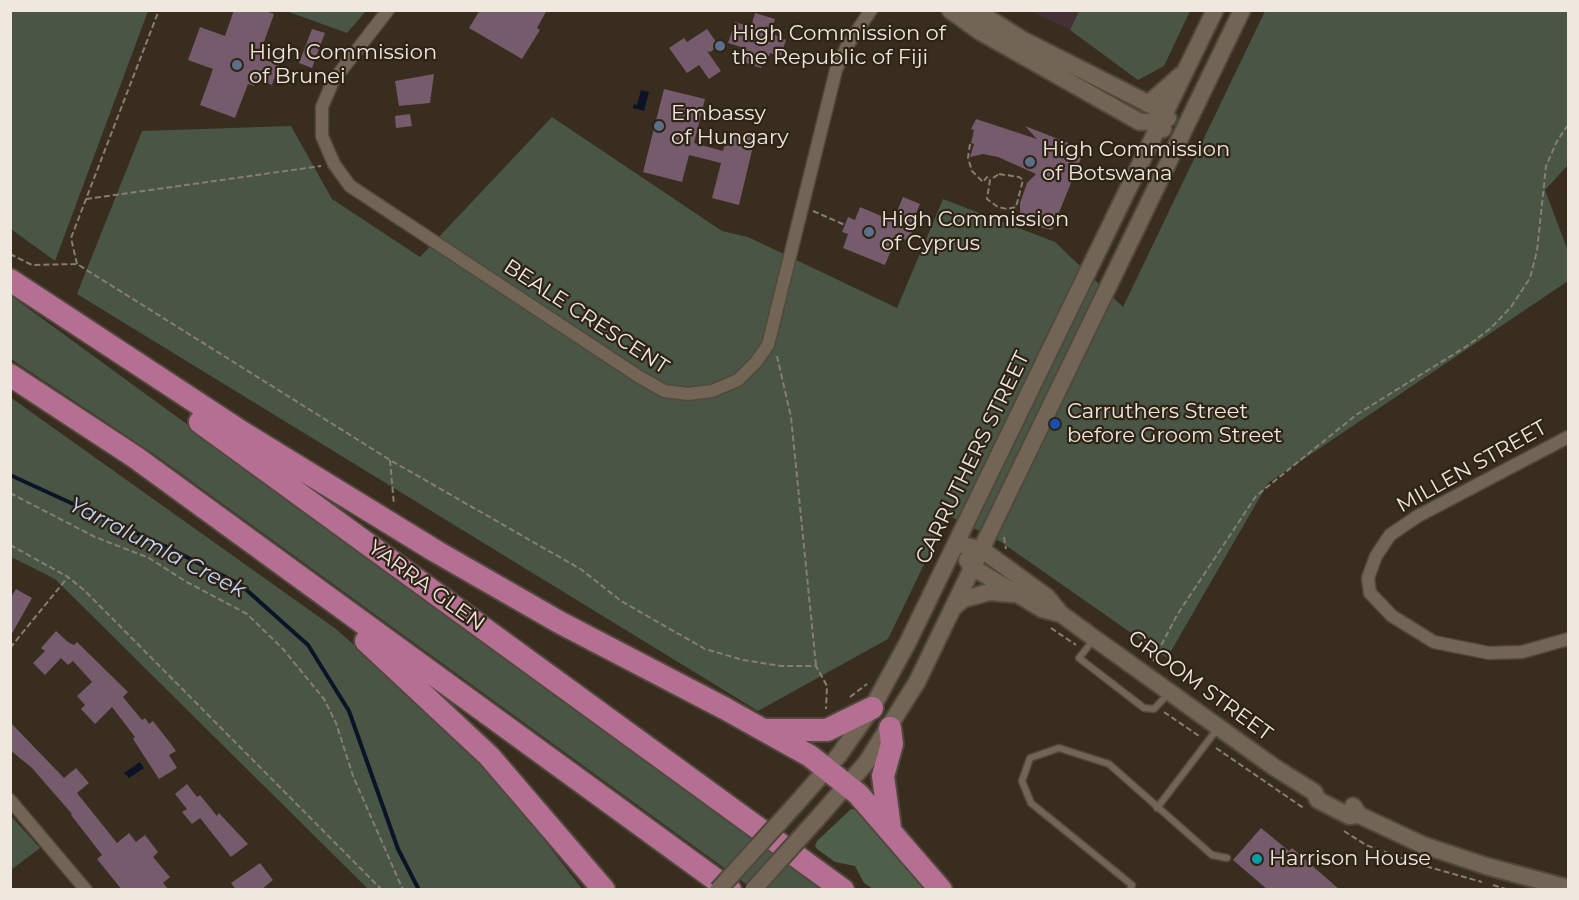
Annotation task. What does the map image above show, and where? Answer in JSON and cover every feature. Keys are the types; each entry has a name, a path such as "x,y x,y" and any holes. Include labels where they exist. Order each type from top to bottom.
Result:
{"highway":[{"path":"10,281 243,433 437,552 559,622 765,730 827,769 847,784 890,828 941,890"},
{"name":"YARRA GLEN","path":"10,281 843,890"},
{"path":"10,375 135,457 730,890"},
{"path":"290,570 489,756 604,890"},
{"path":"765,730 827,730 872,708"},
{"path":"890,728 892,744 882,776 890,828"}],"main road":[{"path":"950,10 985,34 1140,122 1162,121 1196,105"},
{"path":"975,10 1023,40 1155,107 1162,121 1170,159"},
{"name":"CARRUTHERS STREET","path":"718,890 827,769 872,708 956,544 1215,10"},
{"path":"753,890 866,763 917,682 1242,10"},
{"path":"1148,104 1186,70"},
{"path":"1138,172 1143,133 1140,122"},
{"name":"GROOM STREET","path":"956,544 981,549 1047,597 1089,645 1146,674 1314,792 1318,800 1349,816 1359,815 1423,845 1486,866 1569,888"},
{"name":"GROOM STREET","path":"956,544 972,567 1042,609 1061,614"},
{"path":"952,609 963,599 975,596 1001,592 1017,594"}],"street":[{"name":"BEALE CRESCENT","path":"388,10 333,81 322,107 322,136 334,164 350,186 664,391 688,394 711,391 738,380 756,363 768,345 836,70 871,10"},
{"name":"MILLEN STREET","path":"1569,437 1418,516 1390,535 1376,556 1368,578 1370,593 1392,616 1434,642 1489,653 1522,652 1569,639"},
{"path":"10,800 86,890"}],"lane":[{"path":"1089,645 1079,658 1144,708 1157,706 1171,691"},
{"path":"1157,808 1219,727"},
{"path":"1130,890 1132,885 1031,803 1022,781 1030,758 1059,748 1109,764 1212,855 1227,858"}],"path":[{"path":"77,264 71,238 159,10"},
{"path":"1146,674 1208,566 1256,496 1356,415 1467,346 1511,307 1530,278 1538,251 1546,166 1557,141 1569,125"},
{"path":"970,144 968,158 972,171 983,182 987,177 990,180"},
{"path":"86,199 334,164"},
{"path":"999,174 1019,177 1023,180 1016,207 1007,209 991,204 987,199 990,180 999,174"},
{"path":"802,206 845,225"},
{"path":"10,254 32,265 77,264 390,460 582,570 621,601 705,648 752,662 781,666 816,666"},
{"path":"771,332 791,417 816,666 827,686 825,722 827,730"},
{"path":"390,460 395,511"},
{"path":"10,493 95,537 149,558 185,581 247,614 284,649 324,699 336,723 352,776 403,890"},
{"path":"1003,530 1006,550"},
{"path":"10,545 68,577 382,890"},
{"path":"10,648 68,577"},
{"path":"1048,626 1089,645"},
{"path":"1157,706 1313,813"},
{"path":"1342,830 1366,845 1418,864 1509,890"}],"shaded area":[{"path":"1030,11 1079,11 1070,30"}],"green space":[{"path":"1079,10 1190,11 1164,66 1138,80 1070,30"},
{"path":"10,11 148,11 55,261 11,229"},
{"path":"286,11 366,11 347,33"},
{"path":"1265,11 1568,11 1568,165 1545,190 1568,251 1568,281 1268,483 1167,658 1001,542 948,515 888,639 758,711 77,294 142,131 291,126 332,199 420,257 552,117 722,231 748,237 897,308 943,199 1055,242 1123,307"},
{"path":"10,295 826,889 753,889 154,454 11,359"},
{"path":"10,397 336,629 482,759 582,889 368,889 55,579 11,557"},
{"path":"851,809 858,810 927,889 873,889 864,883 855,866 835,862 817,849 815,846 817,841"},
{"path":"11,816 40,848 11,870"}],"water":[{"path":"641,90 649,92 644,111 633,108 634,104 637,105"},
{"path":"140,762 144,768 129,778 124,773"}],"building":[{"path":"234,10 263,10 274,14 260,53 265,55 264,59 279,65 272,85 256,79 254,86 248,84 235,118 200,105 213,69 188,60 200,27 225,36"},
{"path":"480,10 547,10 537,28 540,30 522,59 469,28"},
{"path":"755,13 775,19 771,33 786,40 781,56 770,53 769,56 765,55 761,68 740,61 744,48 728,43 735,22 751,27"},
{"path":"312,29 325,33 312,68 299,63"},
{"path":"707,29 719,46 710,52 707,51 721,71 709,79 699,65 687,73 669,48 684,38 687,42"},
{"path":"434,74 430,103 399,106 395,81"},
{"path":"664,89 705,99 694,143 723,151 728,132 755,138 739,205 712,198 721,163 689,155 682,182 643,172"},
{"path":"410,114 412,126 396,128 395,116"},
{"path":"976,119 1037,139 1025,126 1071,144 1057,148 1081,158 1052,230 1026,224 1020,218 1020,203 1027,183 1036,174 998,157 983,154 970,157 974,144 971,143 974,130 971,129"},
{"path":"903,197 920,204 912,223 915,224 908,241 897,236 885,265 843,248 848,234 842,232 848,217 855,220 860,207 893,221"},
{"path":"16,589 32,598 10,637 10,599"},
{"path":"56,631 68,642 74,645 77,642 128,692 123,697 142,720 145,718 149,724 153,721 176,751 169,755 177,768 159,779 133,739 135,737 112,707 95,724 81,709 85,705 77,696 92,682 73,661 68,665 61,658 45,675 33,663 45,651 41,648"},
{"path":"10,722 64,778 76,768 89,783 77,793 117,843 129,833 136,842 145,835 158,852 153,857 170,877 163,883 169,890 122,890 97,859 102,855 72,814 32,768 10,750"},
{"path":"187,784 197,797 200,795 217,816 219,813 248,844 231,857 200,818 192,824 182,812 187,809 175,794"},
{"name":"Harrison House","path":"1261,828 1289,851 1292,848 1340,890 1268,890 1233,860"},
{"path":"260,863 273,880 261,890 236,890 231,883"}],"waterway":[{"name":"Yarralumla Creek","path":"10,475 167,547 241,585 308,645 349,711 398,849 419,890"}],"place":[{"name":"High Commission of the Republic of Fiji","path":"720,46"},
{"name":"High Commission of Brunei","path":"237,65"},
{"name":"Embassy of Hungary","path":"659,126"},
{"name":"High Commission of Botswana","path":"1030,162"},
{"name":"High Commission of Cyprus","path":"869,232"},
{"name":"Carruthers Street before Groom Street","path":"1055,424"},
{"name":"Harrison House","path":"1257,859"}]}
